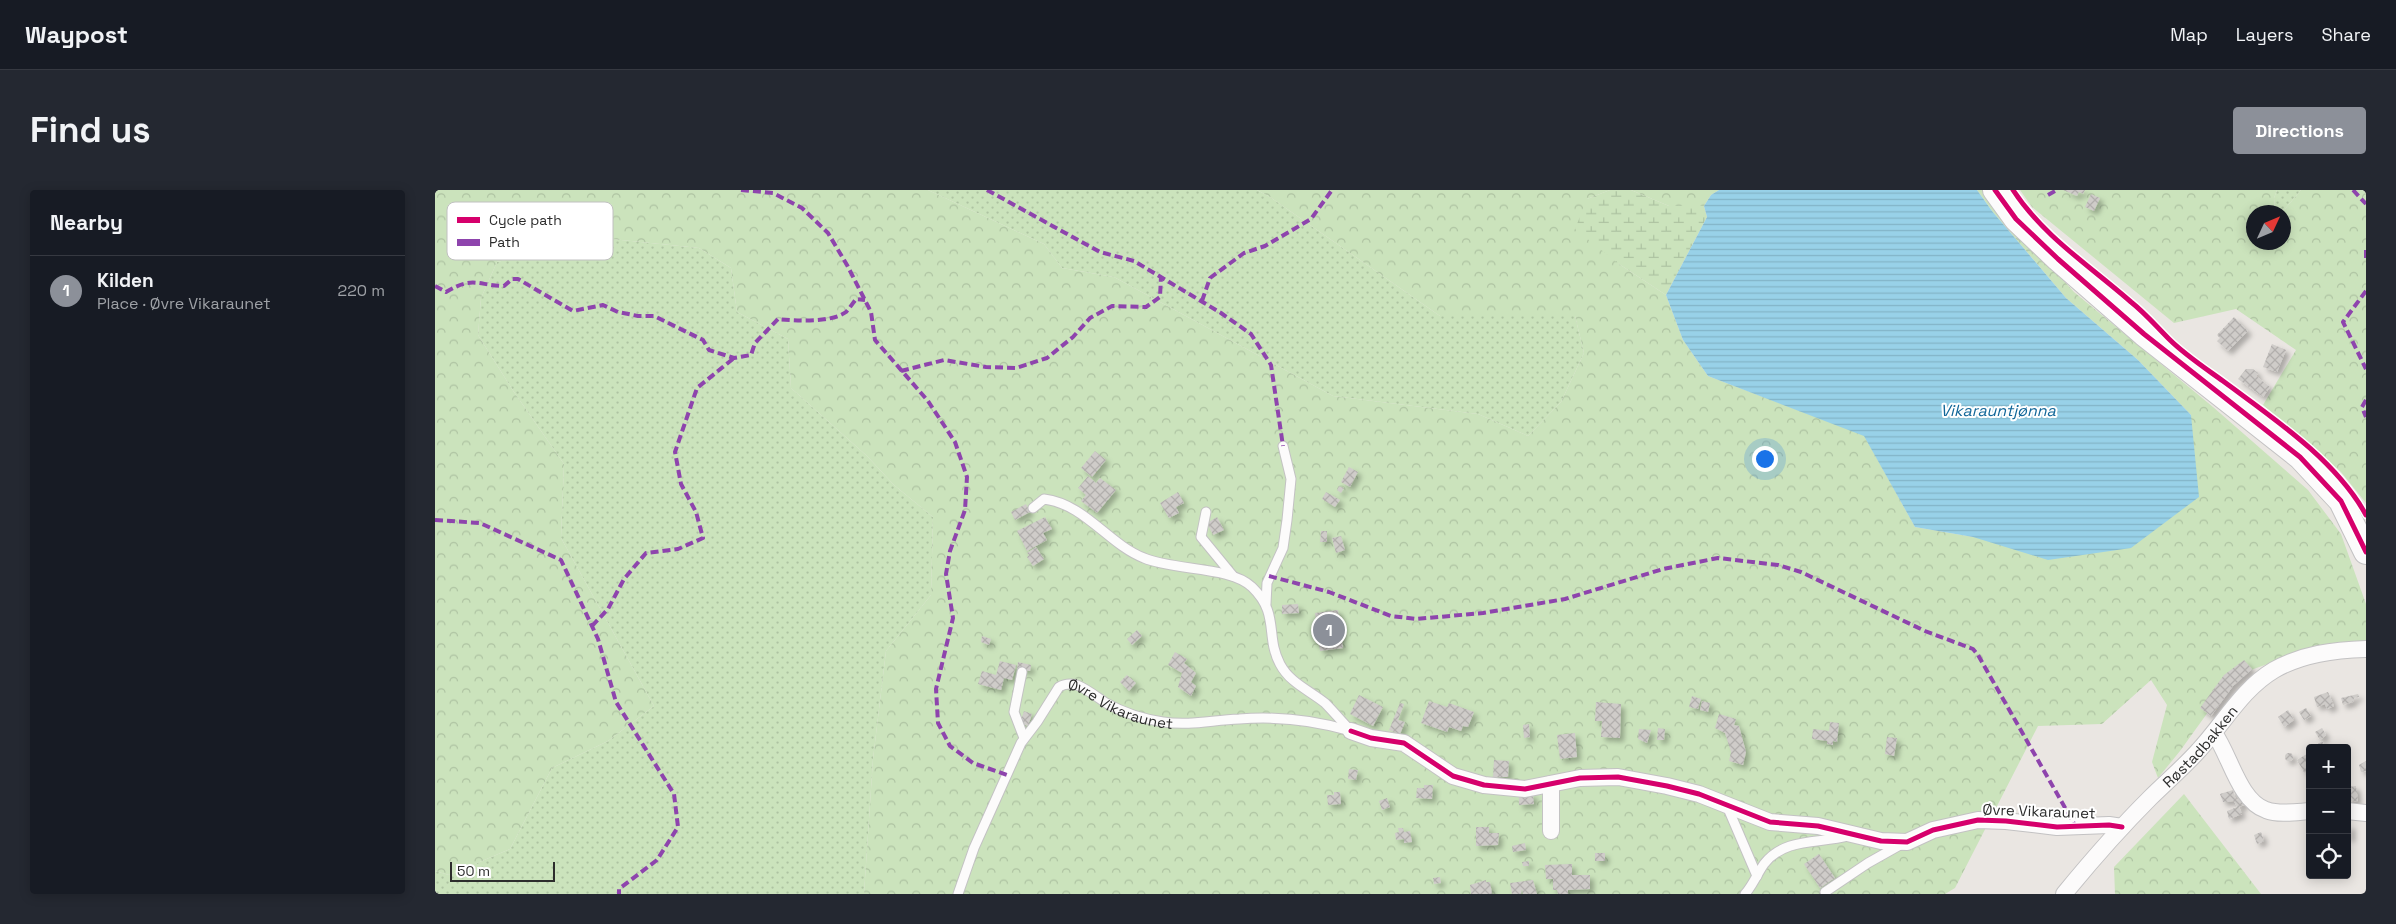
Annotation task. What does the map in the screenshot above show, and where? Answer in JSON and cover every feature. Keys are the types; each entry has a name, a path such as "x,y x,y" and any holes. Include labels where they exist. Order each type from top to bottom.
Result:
{"main road":[{"path":"1995,190 2016,219 2058,259 2145,334 2300,457 2341,501 2366,552"}],"street":[{"name":"Røstadbakken","path":"2064,894 2122,826 2214,733 2251,689 2277,669 2295,661 2329,651 2366,649"},
{"name":"Øvre Vikaraunet","path":"1351,731 1371,738 1404,743 1453,776 1484,786 1525,789 1580,778 1618,777 1683,790 1770,822 1819,826 1881,841 1907,842 1933,830 1978,820 2057,827 2122,826"},
{"path":"2214,733 2242,786 2255,804 2267,811 2306,811"},
{"path":"1551,784 1551,831"},
{"path":"2351,811 2366,813"}],"lane":[{"name":"Øvre Vikaraunet","path":"1266,604 1269,576 1283,548 1290,493 1291,480 1283,446"},
{"name":"Øvre Vikaraunet","path":"1033,508 1044,499 1053,500 1089,518 1128,552 1168,566 1233,576"},
{"name":"Øvre Vikaraunet","path":"1207,512 1201,537 1233,576 1252,587 1266,604 1271,616 1276,653 1285,672 1303,689 1324,702 1351,731"},
{"path":"1022,672 1014,712 1024,738"},
{"name":"Øvre Vikaraunet","path":"958,894 974,848 1024,738 1037,722 1059,687 1064,684 1077,685 1115,708 1135,716 1163,722 1195,725 1236,719 1271,717 1311,722 1351,731"},
{"path":"1727,806 1757,876"},
{"name":"Øvre Vikaraunet","path":"1745,894 1765,863 1789,846 1853,835"},
{"name":"Øvre Vikaraunet","path":"1825,892 1884,853 1907,842"}],"green space":[{"path":"435,190 928,190 1044,244 1062,268 1114,277 1333,396 1478,414 1528,436 1561,402 1584,353 1575,316 1440,316 1270,197 1257,190 1610,190 1587,199 1619,264 1666,295 1683,340 1708,376 1864,435 1915,527 1973,537 2191,415 2138,360 2066,298 1992,211 1977,190 1988,190 2008,219 2074,292 2213,407 2308,490 2341,534 2366,604 2366,643 2276,661 2234,676 2180,751 2158,778 2152,762 2167,705 2151,680 2102,724 2038,726 1955,888 1945,894 864,894 873,759 886,651 931,595 933,517 894,485 867,456 791,388 788,339 737,312 731,268 699,248 613,239 613,202 447,202 447,260 506,260 497,262 481,298 478,335 514,392 564,464 561,538 654,706 608,741 552,768 510,849 449,875 435,871"},
{"path":"928,190 1257,190 1270,197 1440,316 1575,316 1584,353 1561,402 1528,436 1478,414 1333,396 1114,277 1062,268 1044,244"},
{"path":"1610,190 1631,190 1669,206 1704,206 1707,217 1666,295 1619,264 1575,229 1587,199"},
{"path":"1631,190 1719,190 1711,195 1704,206 1669,206"},
{"path":"2020,190 2277,190 2274,198 2275,205 2246,205 2246,250 2291,250 2291,205 2288,205 2301,190 2366,190 2366,503 2341,472 2263,405 2296,350 2236,309 2174,323 2032,207"},
{"path":"2277,190 2301,190 2288,205 2275,205 2274,198"},
{"path":"613,239 699,248 731,268 737,312 788,339 791,388 867,456 894,485 933,517 931,595 886,651 873,759 864,894 435,894 435,871 449,875 510,849 552,768 608,741 654,706 561,538 564,464 514,392 478,335 481,298 497,262 506,260 613,260"},
{"path":"2184,794 2261,894 2115,894 2114,867"}],"water":[{"name":"Vikarauntjønna","path":"1719,190 1977,190 1992,211 2066,298 2138,360 2191,415 2199,497 2131,548 2048,560 1973,537 1915,527 1864,436 1708,376 1683,340 1666,295 1707,217 1704,206 1711,195"}],"building":[{"path":"2063,190 2085,190 2083,194 2079,192 2077,196"},
{"path":"2091,194 2100,198 2094,211 2085,207"},
{"path":"2234,317 2248,331 2228,351 2217,341 2220,338 2217,335"},
{"path":"2272,344 2286,350 2277,372 2263,367"},
{"path":"2246,369 2253,369 2258,373 2256,376 2270,387 2263,397 2238,379"},
{"path":"1095,451 1106,460 1092,477 1081,468"},
{"path":"1349,467 1358,472 1350,487 1341,482"},
{"path":"1088,476 1096,483 1100,478 1116,490 1097,513 1081,501 1086,495 1078,488"},
{"path":"1339,486 1344,488 1341,493 1337,490"},
{"path":"1178,492 1184,503 1176,507 1179,513 1169,518 1160,503"},
{"path":"1326,492 1340,500 1335,507 1322,499"},
{"path":"1026,504 1030,512 1015,520 1011,512"},
{"path":"1045,517 1052,529 1043,533 1047,540 1027,551 1017,531"},
{"path":"1217,517 1224,530 1213,535 1207,523"},
{"path":"1321,531 1327,531 1327,542 1320,542"},
{"path":"1341,536 1345,550 1336,553 1332,538"},
{"path":"1036,547 1044,559 1033,566 1027,557 1029,555 1027,553"},
{"path":"1298,604 1299,613 1282,614 1282,605"},
{"path":"1338,610 1343,648 1320,651 1315,613"},
{"path":"1137,630 1142,636 1132,645 1127,639"},
{"path":"982,636 991,639 989,645 981,642"},
{"path":"1175,652 1187,659 1184,663 1196,673 1191,682 1196,686 1191,696 1178,687 1182,673 1168,665"},
{"path":"2244,660 2252,669 2233,686 2211,716 2200,708 2224,675"},
{"path":"1000,661 1016,665 1012,680 1004,678 1001,690 978,684 982,671 996,675"},
{"path":"1018,662 1031,665 1030,671 1017,669"},
{"path":"1127,675 1136,683 1129,691 1120,682"},
{"path":"2328,692 2334,706 2327,709 2325,704 2317,707 2314,697"},
{"path":"2358,694 2359,697 2354,698 2353,702 2343,705 2341,698"},
{"path":"1359,695 1383,707 1373,726 1350,714"},
{"path":"1692,696 1701,699 1698,709 1689,707"},
{"path":"1429,701 1447,707 1449,703 1474,712 1468,727 1463,726 1461,731 1449,727 1447,732 1421,723"},
{"path":"1702,701 1710,703 1708,712 1700,710"},
{"path":"1596,702 1621,704 1620,738 1601,737 1602,721 1595,721"},
{"path":"1400,703 1404,704 1398,720 1405,722 1400,734 1389,730"},
{"path":"2306,708 2311,716 2304,720 2299,712"},
{"path":"2288,710 2294,720 2284,727 2278,717"},
{"path":"1024,711 1032,714 1028,726 1020,723"},
{"path":"1719,714 1736,719 1734,725 1739,726 1746,752 1743,765 1729,761 1731,752 1725,733 1715,728"},
{"path":"1830,722 1839,723 1837,742 1833,741 1833,745 1827,744 1827,741 1812,739 1813,729 1829,731"},
{"path":"1529,724 1530,737 1524,738 1523,725"},
{"path":"1658,728 1665,729 1664,740 1657,740"},
{"path":"2322,728 2326,735 2320,740 2315,732"},
{"path":"1639,729 1651,730 1647,743 1638,739"},
{"path":"1575,733 1577,757 1560,759 1557,735"},
{"path":"1887,737 1897,738 1894,756 1885,754"},
{"path":"2289,753 2293,757 2289,761 2285,757"},
{"path":"2306,754 2306,773 2305,774 2297,760"},
{"path":"1494,760 1509,761 1508,777 1493,777"},
{"path":"2366,761 2366,771 2361,772 2359,765"},
{"path":"1349,769 1358,770 1356,780 1348,779"},
{"path":"1424,785 1433,785 1432,799 1416,798 1417,788 1424,788"},
{"path":"2356,786 2358,801 2351,802 2351,787"},
{"path":"2233,790 2236,800 2242,798 2245,805 2239,807 2242,814 2229,819 2227,811 2237,807 2234,801 2223,802 2220,794"},
{"path":"1334,792 1340,792 1341,804 1328,805 1327,795 1334,795"},
{"path":"1519,794 1533,794 1534,804 1519,805"},
{"path":"1387,798 1390,807 1382,810 1379,801"},
{"path":"1476,827 1489,827 1489,833 1499,833 1498,845 1476,846"},
{"path":"1398,828 1403,828 1404,832 1410,831 1412,842 1404,843 1404,839 1396,840 1395,833 1399,832"},
{"path":"2261,832 2264,841 2257,844 2254,835"},
{"path":"1525,843 1526,850 1513,852 1512,846"},
{"path":"1595,853 1605,853 1605,861 1595,861"},
{"path":"1819,854 1835,878 1820,888 1804,864"},
{"path":"1529,861 1529,866 1523,866 1522,862"},
{"path":"1572,864 1572,875 1590,875 1590,889 1568,890 1568,894 1558,894 1557,890 1553,890 1553,879 1546,879 1545,865"},
{"path":"1440,877 1441,883 1434,884 1433,878"},
{"path":"1486,880 1486,882 1490,882 1492,894 1471,894 1470,885"},
{"path":"1533,880 1537,894 1523,894 1522,889 1521,894 1512,894 1510,883"}],"marked path":[{"path":"741,190 773,193 802,208 828,233 871,312 875,340 928,401 955,442 967,477 965,510 950,551 946,574 953,618 936,689 938,723 950,746 973,763 1007,775"},
{"path":"987,190 1100,252 1134,261 1221,313 1251,334 1271,365 1283,446"},
{"path":"1202,301 1210,278 1244,253 1265,246 1311,219 1332,190"},
{"path":"2048,195 2057,190"},
{"path":"2353,190 2366,204"},
{"path":"2366,250 2366,260"},
{"path":"901,371 944,360 986,367 1016,368 1047,358 1073,337 1090,318 1112,306 1146,307 1160,297 1161,277"},
{"path":"435,286 446,292 463,284 475,283 504,286 512,279 518,279 573,311 603,305 618,312 638,316 654,316 703,340 709,350 734,358 751,355 755,343 778,319 822,320 839,316 846,312 856,299 865,300"},
{"path":"2366,291 2343,322 2366,369"},
{"path":"592,626 608,609 624,579 646,553 678,549 703,538 696,512 681,484 675,452 697,388 734,358"},
{"path":"2366,400 2362,407 2366,417"},
{"path":"435,520 480,523 561,560 598,639 616,702 674,794 678,827 657,860 619,889 619,894"},
{"path":"1269,576 1329,592 1391,616 1416,619 1483,613 1565,599 1663,569 1718,558 1778,565 1801,572 1925,631 1973,649 2076,827"}],"cycle path":[{"path":"1995,190 2016,219 2058,259 2144,334 2300,457 2341,501 2366,552"},
{"path":"2013,190 2038,222 2068,250 2136,306 2175,345 2282,425 2321,458 2338,476 2366,515"},
{"path":"1351,731 1371,738 1404,743 1453,776 1484,785 1525,789 1580,778 1618,777 1699,794 1770,822 1818,826 1881,841 1907,842 1933,830 1978,820 2057,827 2109,825 2122,827"}],"place":[{"name":"Kilden","path":"1329,630"}]}
